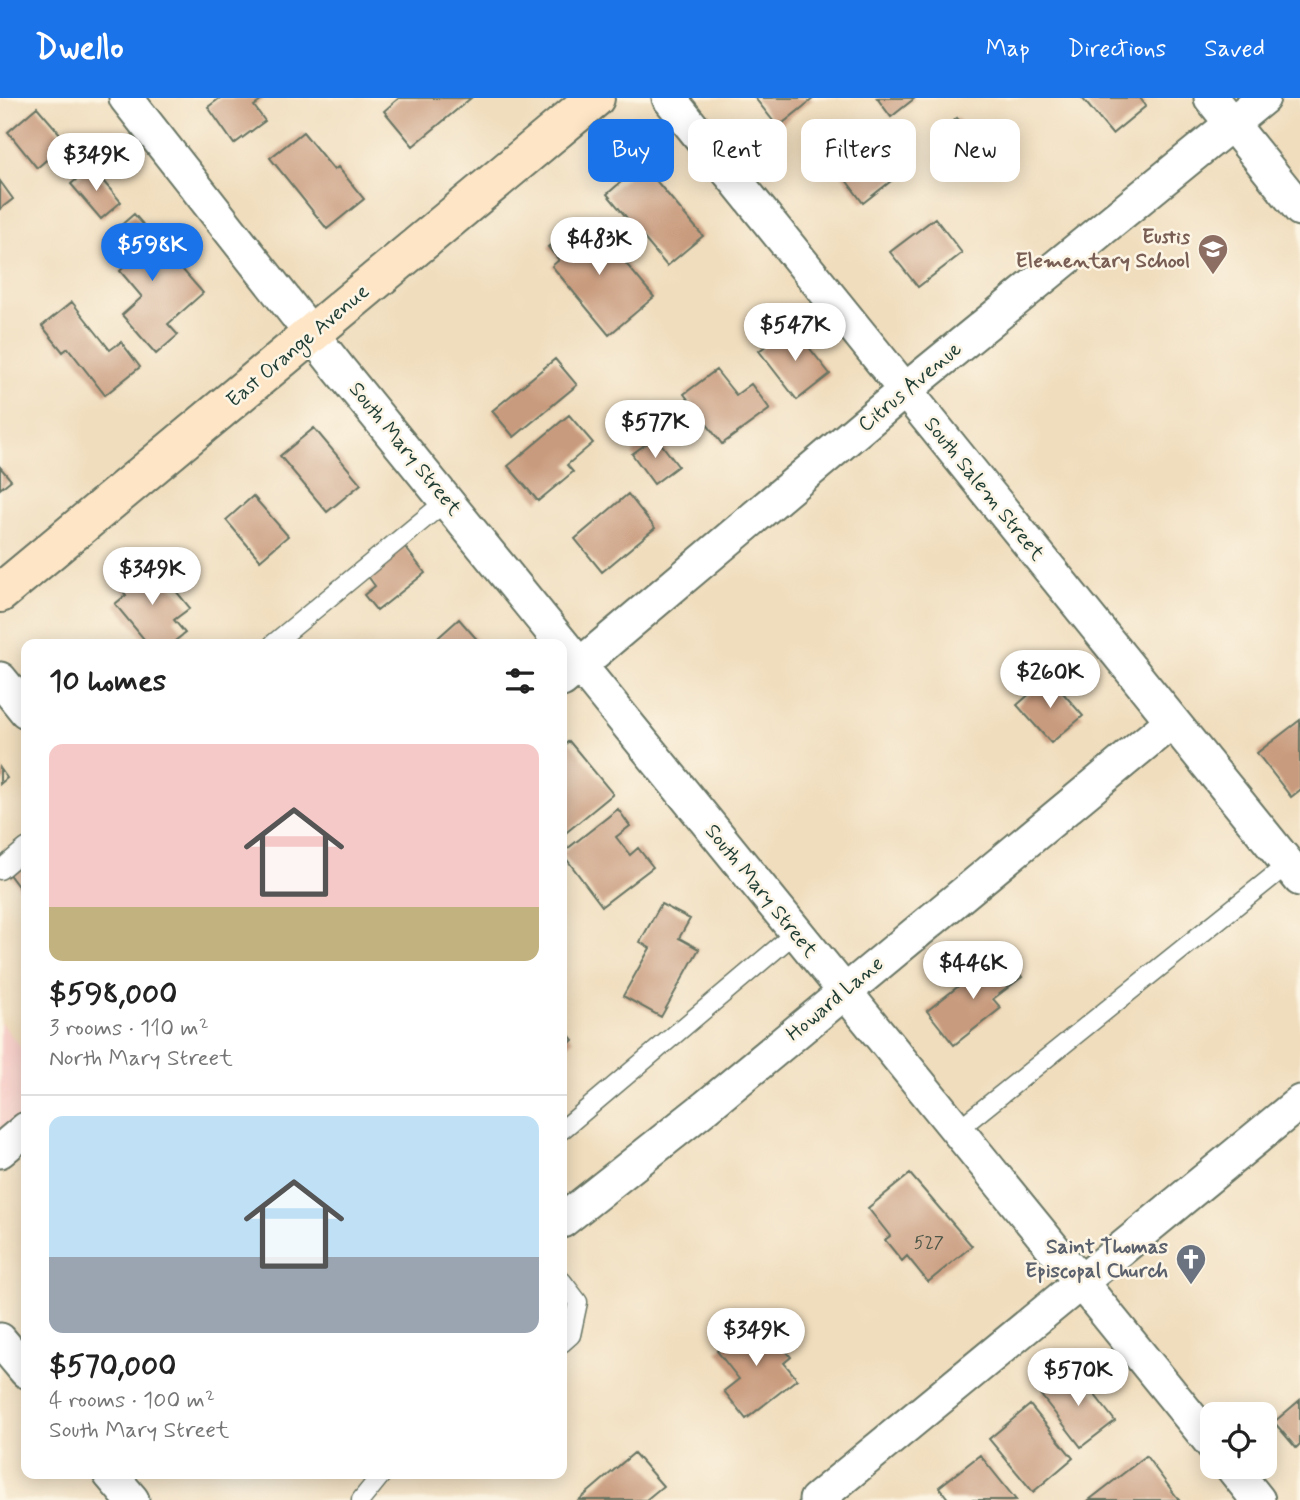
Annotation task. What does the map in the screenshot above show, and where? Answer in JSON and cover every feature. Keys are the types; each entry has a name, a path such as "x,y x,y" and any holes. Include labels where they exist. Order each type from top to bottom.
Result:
{"main road":[{"name":"East Orange Avenue","path":"0,593 595,98"}],"street":[{"name":"South Mary Street","path":"127,98 446,500 546,639"},
{"name":"South Salem Street","path":"669,98 1294,871"},
{"path":"1211,98 1300,209"},
{"name":"Citrus Avenue","path":"571,673 904,391 1263,98"},
{"name":"South Mary Street","path":"571,673 795,933 1200,1429"},
{"path":"0,679 21,705"},
{"name":"Howard Lane","path":"567,1216 706,1107 1172,721"},
{"path":"816,1500 1300,1102"},
{"path":"0,1152 21,1133"},
{"path":"0,1340 21,1365"},
{"path":"114,1479 132,1500"},
{"path":"1241,1479 1258,1500"}],"lane":[{"path":"279,639 446,500"},
{"path":"0,870 21,852"},
{"path":"956,1131 1294,871"},
{"path":"567,1126 795,933"},
{"path":"567,1288 578,1303 571,1335 567,1339"},
{"path":"361,1500 378,1479"}],"shaded area":[{"path":"0,1022 21,1047 21,1118 0,1136"}],"building":[{"path":"220,98 265,98 254,106 265,121 234,144 208,107"},
{"path":"399,98 471,98 413,146 384,111"},
{"path":"755,98 814,98 787,120 772,119"},
{"path":"877,98 915,98 891,117"},
{"path":"1082,98 1140,98 1146,106 1112,134"},
{"path":"37,107 67,142 37,168 8,132"},
{"path":"303,132 334,170 338,167 364,199 327,229 270,158"},
{"path":"91,167 121,202 101,219 71,184"},
{"path":"0,181 13,199 0,209"},
{"path":"621,182 657,182 703,236 667,266 607,194"},
{"path":"847,182 890,182 863,203"},
{"path":"134,214 203,293 168,324 178,335 156,354 122,315 142,297 120,271 126,265 104,240"},
{"path":"935,218 962,253 918,287 890,252"},
{"path":"579,222 590,236 598,230 654,297 609,335 552,266 559,260 548,247"},
{"path":"72,302 110,350 121,342 140,367 105,395 68,348 63,352 42,326"},
{"path":"792,326 830,374 797,400 759,351"},
{"path":"555,359 577,385 514,437 492,411"},
{"path":"716,370 736,395 751,384 770,409 722,444 684,394"},
{"path":"569,415 593,443 567,465 573,472 538,501 508,466"},
{"path":"314,428 361,484 327,512 280,456"},
{"path":"656,437 678,466 654,484 632,454"},
{"path":"0,467 11,480 0,489"},
{"path":"628,494 655,528 602,572 575,539"},
{"path":"253,496 288,536 260,560 226,520"},
{"path":"402,543 425,573 377,611 364,595 375,586 365,572"},
{"path":"135,568 144,580 158,569 190,608 174,620 185,633 177,639 144,639 115,604 126,595 116,583"},
{"path":"459,619 477,639 437,639"},
{"path":"1049,677 1083,716 1051,743 1017,705"},
{"path":"1300,720 1300,790 1291,797 1257,753"},
{"path":"569,741 613,794 567,832"},
{"path":"0,768 7,778 0,784"},
{"path":"618,809 630,826 616,837 630,855 638,848 653,867 602,906 567,860 567,849"},
{"path":"21,857 21,890 5,869"},
{"path":"661,904 690,919 679,938 699,949 661,1017 623,996 650,948 640,942"},
{"path":"1007,957 1022,977 993,999 1001,1008 954,1045 927,1011 974,974 978,979"},
{"path":"567,1033 573,1040 567,1045"},
{"path":"910,1174 972,1246 928,1282 907,1256 902,1261 885,1240 890,1236 868,1208"},
{"path":"760,1318 791,1357 784,1363 797,1379 746,1419 724,1391 739,1379 717,1351"},
{"path":"1074,1368 1115,1421 1081,1447 1040,1394"},
{"path":"1300,1400 1300,1444 1296,1448 1277,1426 1277,1419"},
{"path":"1030,1405 1073,1458 1033,1492 989,1439"},
{"path":"634,1453 663,1486 646,1500 579,1500"},
{"path":"980,1455 1016,1500 949,1500 939,1487"},
{"path":"1146,1456 1179,1500 1089,1500"}],"place":[{"name":"Eustis Elementary School","path":"1213,276"},
{"name":"Saint Thomas Episcopal Church","path":"1191,1286"}]}
